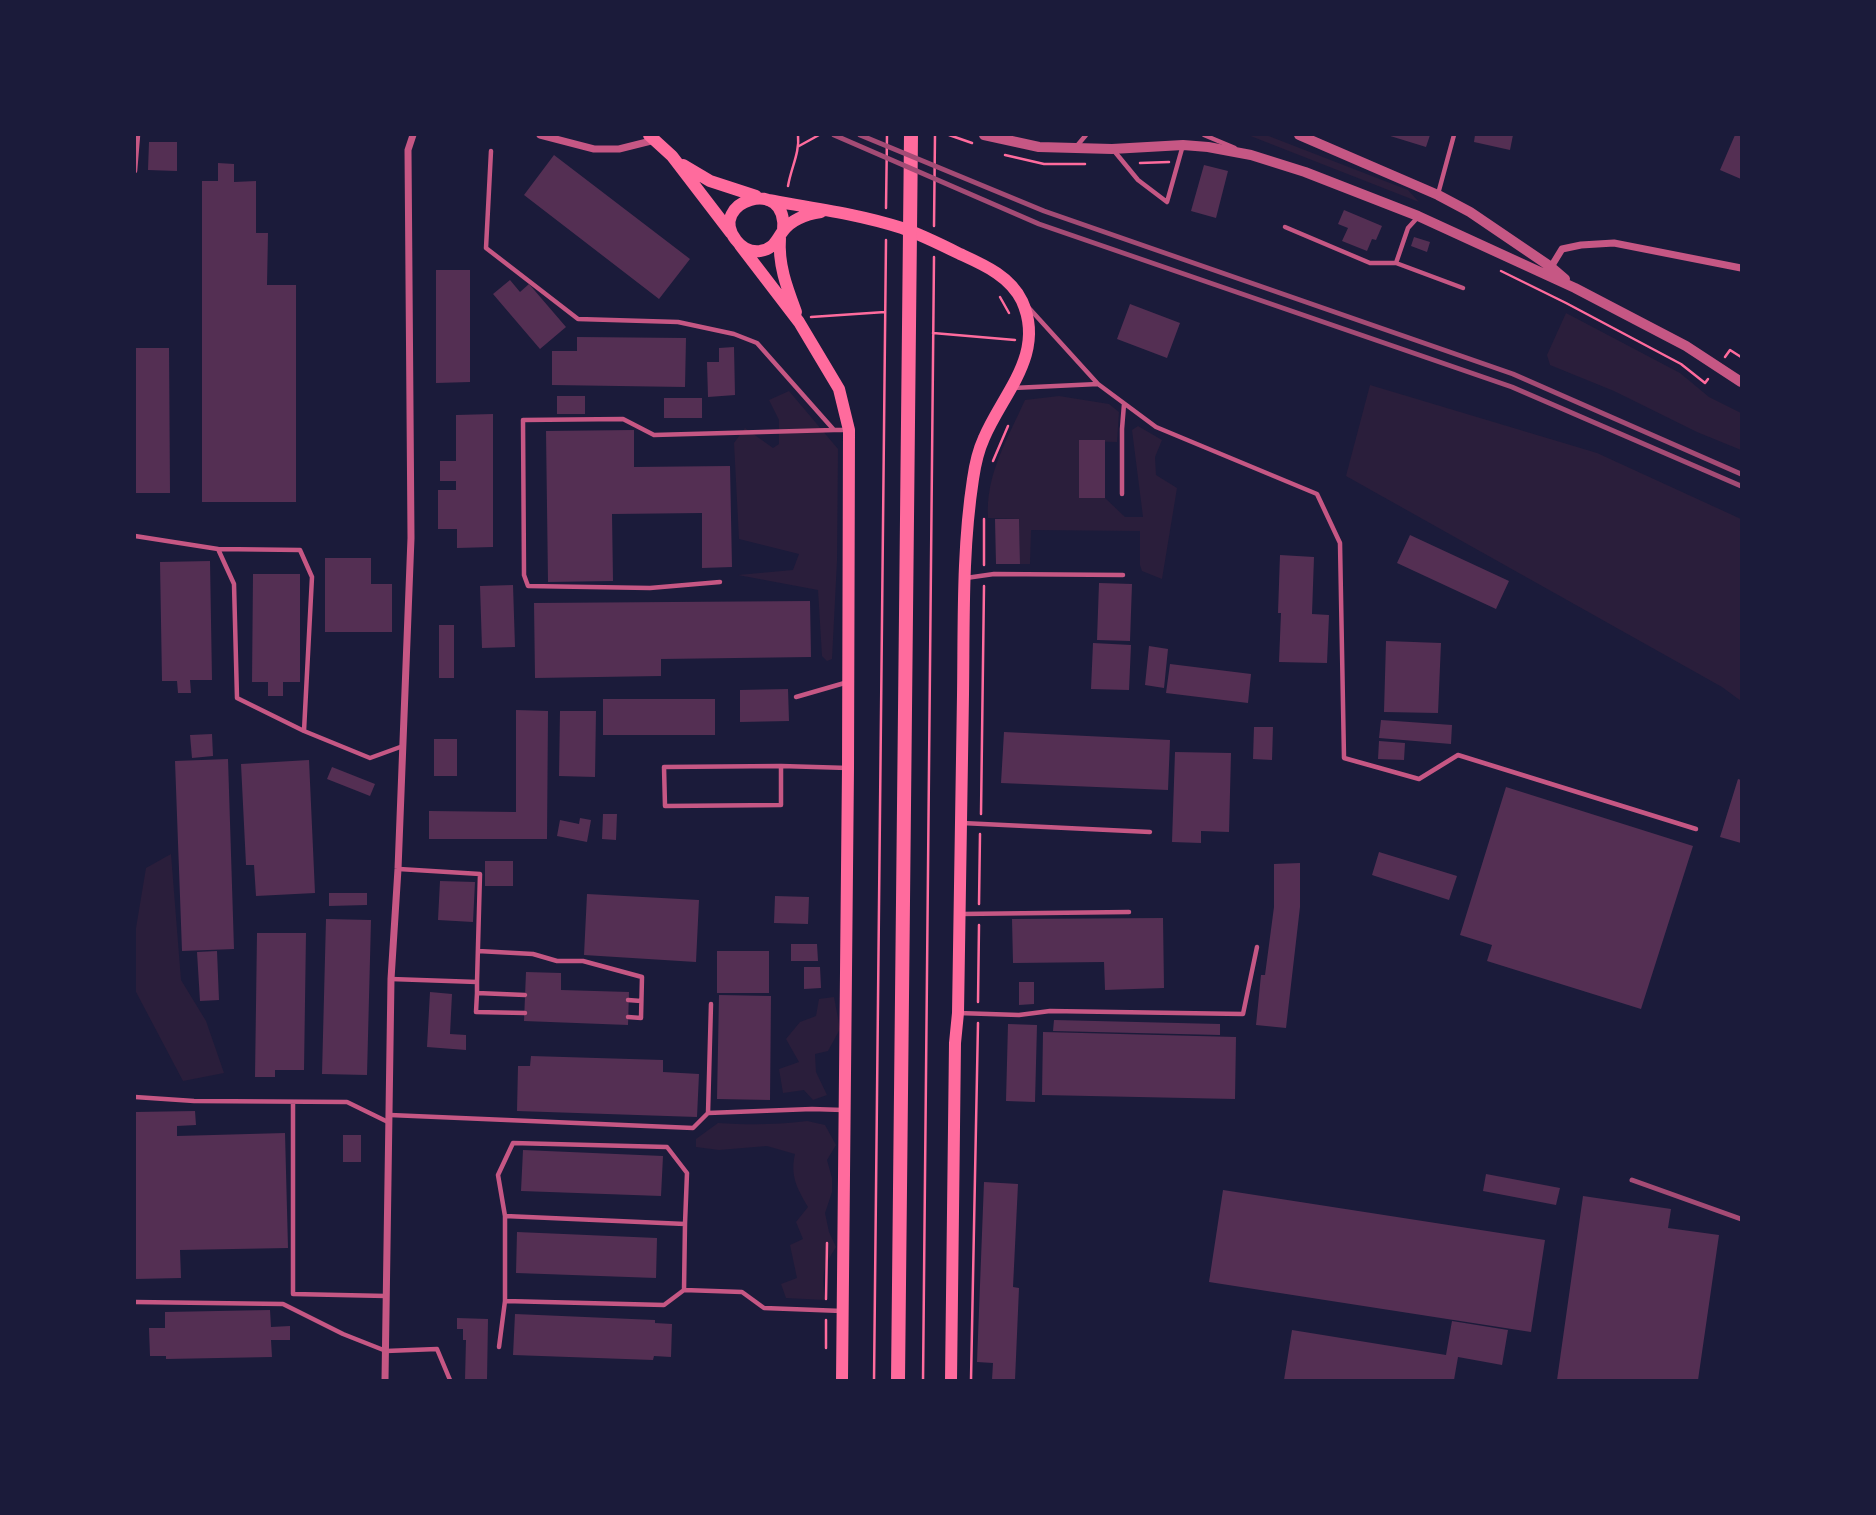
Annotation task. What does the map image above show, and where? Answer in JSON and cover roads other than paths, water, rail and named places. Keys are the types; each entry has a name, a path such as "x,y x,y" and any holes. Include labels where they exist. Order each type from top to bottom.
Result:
{"main road":[{"path":"898,1380 911,135"},
{"path":"652,137 672,156 710,181 764,199 832,210 904,229 989,267 1008,282 1021,300 1028,322 1028,343 1023,365 984,437 975,465 970,496 965,578 958,1013 955,1043 951,1380"},
{"path":"672,156 738,242 804,320"},
{"path":"832,210 809,214 796,220 782,235 775,244 762,251 747,249 738,242 731,225 734,211 746,200 764,199 779,209 783,216 782,235 779,254 784,278 839,389 849,430 842,1380"}],"street":[{"path":"386,1380 391,979 411,538 408,150 413,135"},
{"path":"540,135 594,149 619,149 652,137"},
{"path":"984,135 1039,147 1208,147 1251,155 1305,172 1418,216 1575,288 1686,346 1741,382"},
{"path":"1299,135 1438,195 1470,212 1551,267 1575,288"},
{"path":"1551,267 1562,249 1614,243 1741,268"}],"lane":[{"path":"135,171 138,135"},
{"path":"1075,148 1086,135"},
{"path":"1204,135 1251,155"},
{"path":"1438,195 1454,135"},
{"path":"1112,149 1138,180 1167,202 1183,145"},
{"path":"491,150 486,248 578,318 678,322 734,334 757,343 834,430"},
{"path":"1396,263 1408,228 1418,216"},
{"path":"1285,227 1370,263 1396,263 1463,288"},
{"path":"1021,300 1098,384 1156,427 1317,494 1340,542 1344,758 1419,779 1458,755 1696,829"},
{"path":"1012,388 1098,384"},
{"path":"1122,494 1124,404"},
{"path":"720,582 650,588 528,586 524,575 523,420 623,419 654,435 849,430"},
{"path":"135,536 218,549 300,550 312,577 304,731"},
{"path":"218,549 234,584 237,698 304,731 370,758 403,746"},
{"path":"965,578 994,574 1123,575"},
{"path":"796,697 848,682"},
{"path":"781,766 781,805 664,806 664,767 781,766 848,768"},
{"path":"961,823 1150,832"},
{"path":"398,869 480,874 477,1012 525,1013"},
{"path":"959,914 1129,912"},
{"path":"958,1013 1019,1015 1050,1011 1243,1014 1257,947"},
{"path":"478,951 533,954 557,961 583,961 642,977 641,1018 628,1017"},
{"path":"391,979 477,982"},
{"path":"477,993 525,995"},
{"path":"628,1000 641,1001"},
{"path":"708,1113 711,1004"},
{"path":"135,1097 194,1101 347,1102 389,1119 693,1128 708,1113 844,1110"},
{"path":"293,1102 293,1294 387,1296"},
{"path":"499,1347 505,1301 505,1216 498,1175 513,1143 667,1147 687,1173 684,1290"},
{"path":"505,1216 685,1224"},
{"path":"505,1301 664,1305 684,1290 742,1292 764,1308 843,1311"},
{"path":"135,1301 283,1304 343,1334 386,1351 437,1349 450,1380"}],"railway":[{"path":"834,135 1039,224 1512,387 1741,486"},
{"path":"860,135 1044,211 1513,374 1741,474"},
{"path":"1632,1180 1741,1219"}]}
